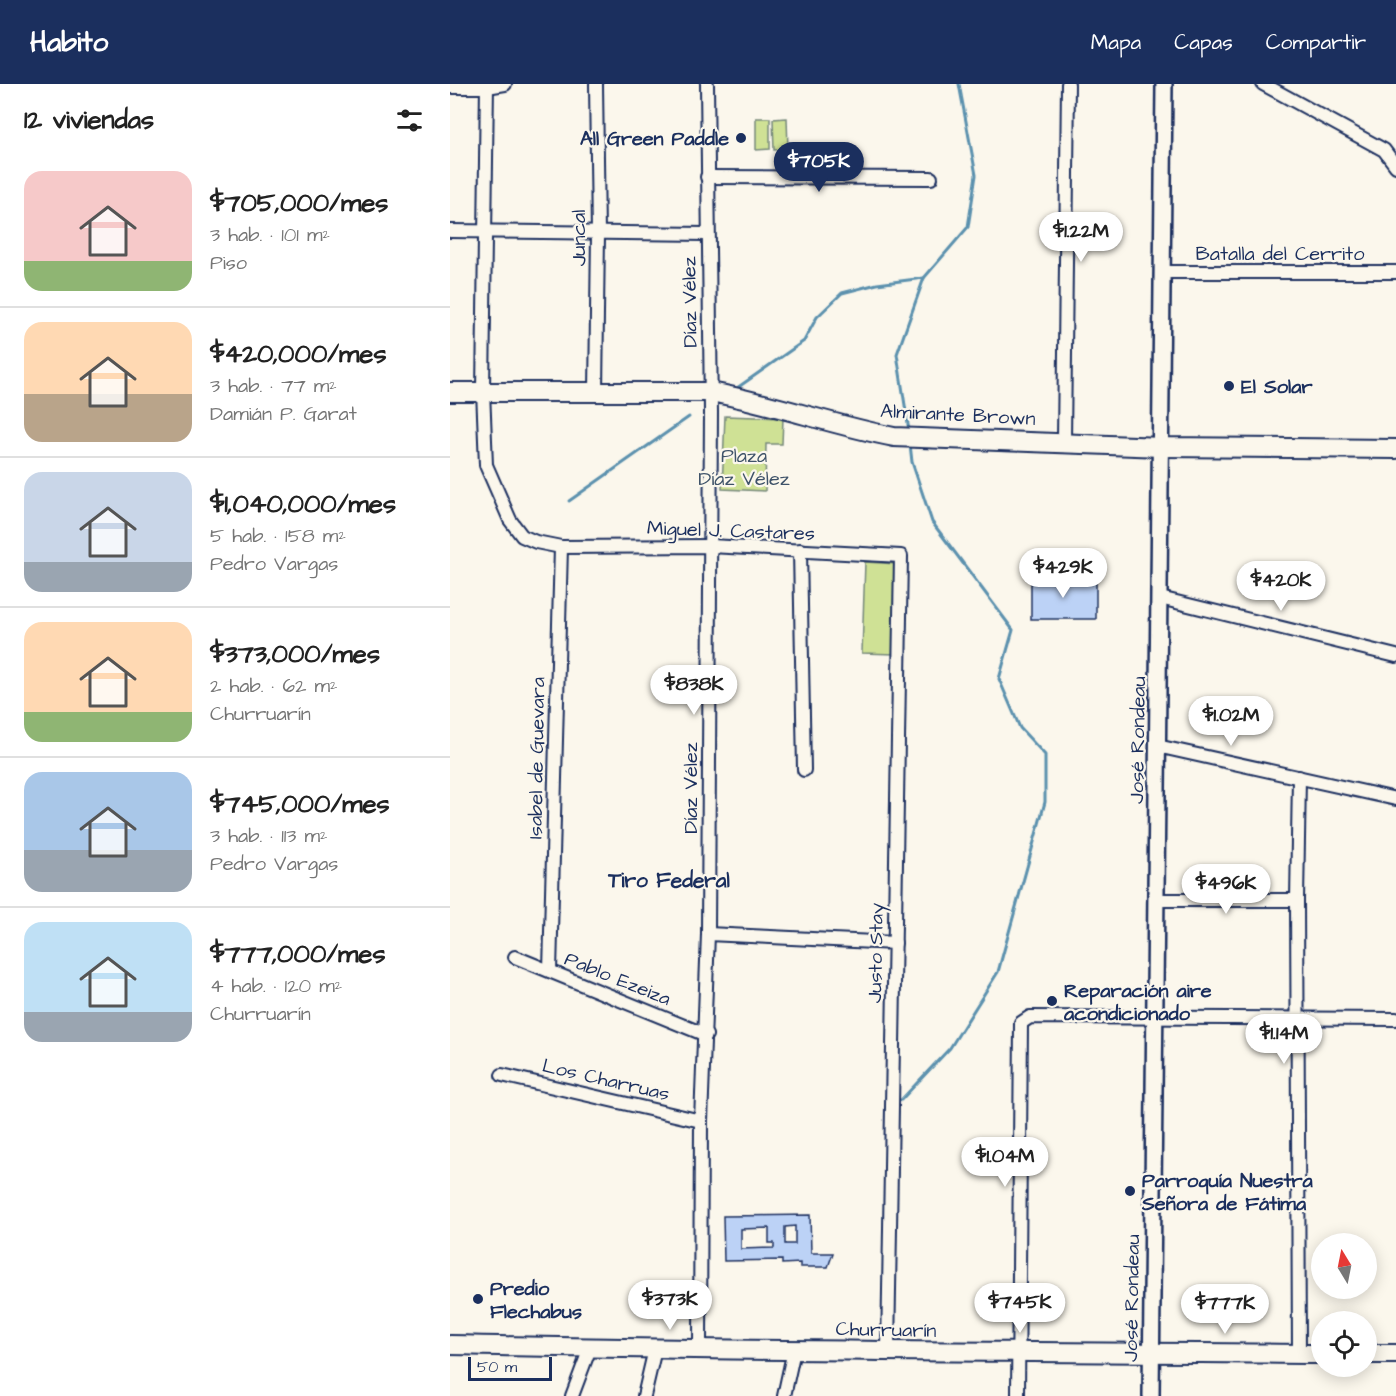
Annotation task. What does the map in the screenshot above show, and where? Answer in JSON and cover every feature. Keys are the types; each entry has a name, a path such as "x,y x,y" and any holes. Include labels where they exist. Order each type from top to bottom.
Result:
{"main road":[{"name":"Almirante Brown","path":"450,392 710,392 894,437 1162,447 1396,449"},
{"name":"Churruarín","path":"450,1345 655,1349 700,1347 794,1350 1311,1354"},
{"path":"1377,1354 1396,1354"}],"street":[{"path":"450,87 505,84"},
{"name":"Juncal","path":"596,84 598,234 596,392"},
{"name":"Díaz Vélez","path":"700,1347 701,1121 708,933 710,392 707,84"},
{"path":"1064,442 1068,84"},
{"name":"José Rondeau","path":"1151,1396 1164,84"},
{"path":"1263,84 1384,150 1396,166"},
{"name":"Miguel J. Castares","path":"487,86 483,232 483,391 486,465 510,520 522,536 536,542 561,547 710,546 901,556"},
{"path":"707,177 931,178"},
{"path":"450,231 707,234"},
{"name":"Batalla del Cerrito","path":"1163,272 1396,272"},
{"name":"Isabel de Guevara","path":"550,971 561,547"},
{"path":"800,550 804,770"},
{"name":"Justo Stay","path":"888,1351 901,556"},
{"path":"1160,598 1396,656"},
{"path":"1157,746 1396,799"},
{"path":"1299,777 1297,900 1299,1353"},
{"path":"1156,900 1297,900"},
{"path":"708,933 895,943"},
{"name":"Pablo Ezeiza","path":"515,957 706,1035"},
{"path":"1018,1396 1021,1023 1030,1017 1396,1019"},
{"name":"Los Charruas","path":"502,1075 701,1121"},
{"path":"572,1396 590,1348"},
{"path":"644,1396 655,1349"},
{"path":"784,1396 794,1350"}],"green space":[{"path":"756,118 770,118 770,149 756,150"},
{"path":"787,118 788,149 774,150 773,119"},
{"name":"Plaza Díaz Vélez","path":"725,416 783,418 782,444 766,444 765,491 722,489"},
{"path":"865,562 898,564 895,654 862,653"}],"building":[{"path":"1031,579 1096,579 1096,619 1031,619"},
{"path":"810,1215 811,1253 833,1253 828,1267 800,1267 800,1263 782,1264 782,1260 724,1261 723,1216","holes":["795,1226 795,1244 785,1244 785,1227","769,1228 769,1243 774,1243 774,1248 741,1249 741,1229"]}],"waterway":[{"path":"909,431 897,354 924,278 968,227 976,175 959,84"},
{"path":"737,388 804,341 817,317 842,293 877,284 924,278"},
{"path":"569,501 689,417"},
{"path":"901,1100 950,1048 998,972 1045,802 1045,755 1020,728 999,679 1013,630 932,522 912,462 910,444"}],"place":[{"name":"All Green Paddle","path":"741,138"},
{"name":"El Solar","path":"1229,386"},
{"name":"Reparación aire acondicionado","path":"1052,1001"},
{"name":"Parroquía Nuestra Señora de Fátima","path":"1130,1191"},
{"name":"Predio Flechabus","path":"478,1299"}],"district":[{"name":"Tiro Federal","path":"669,880"}]}
